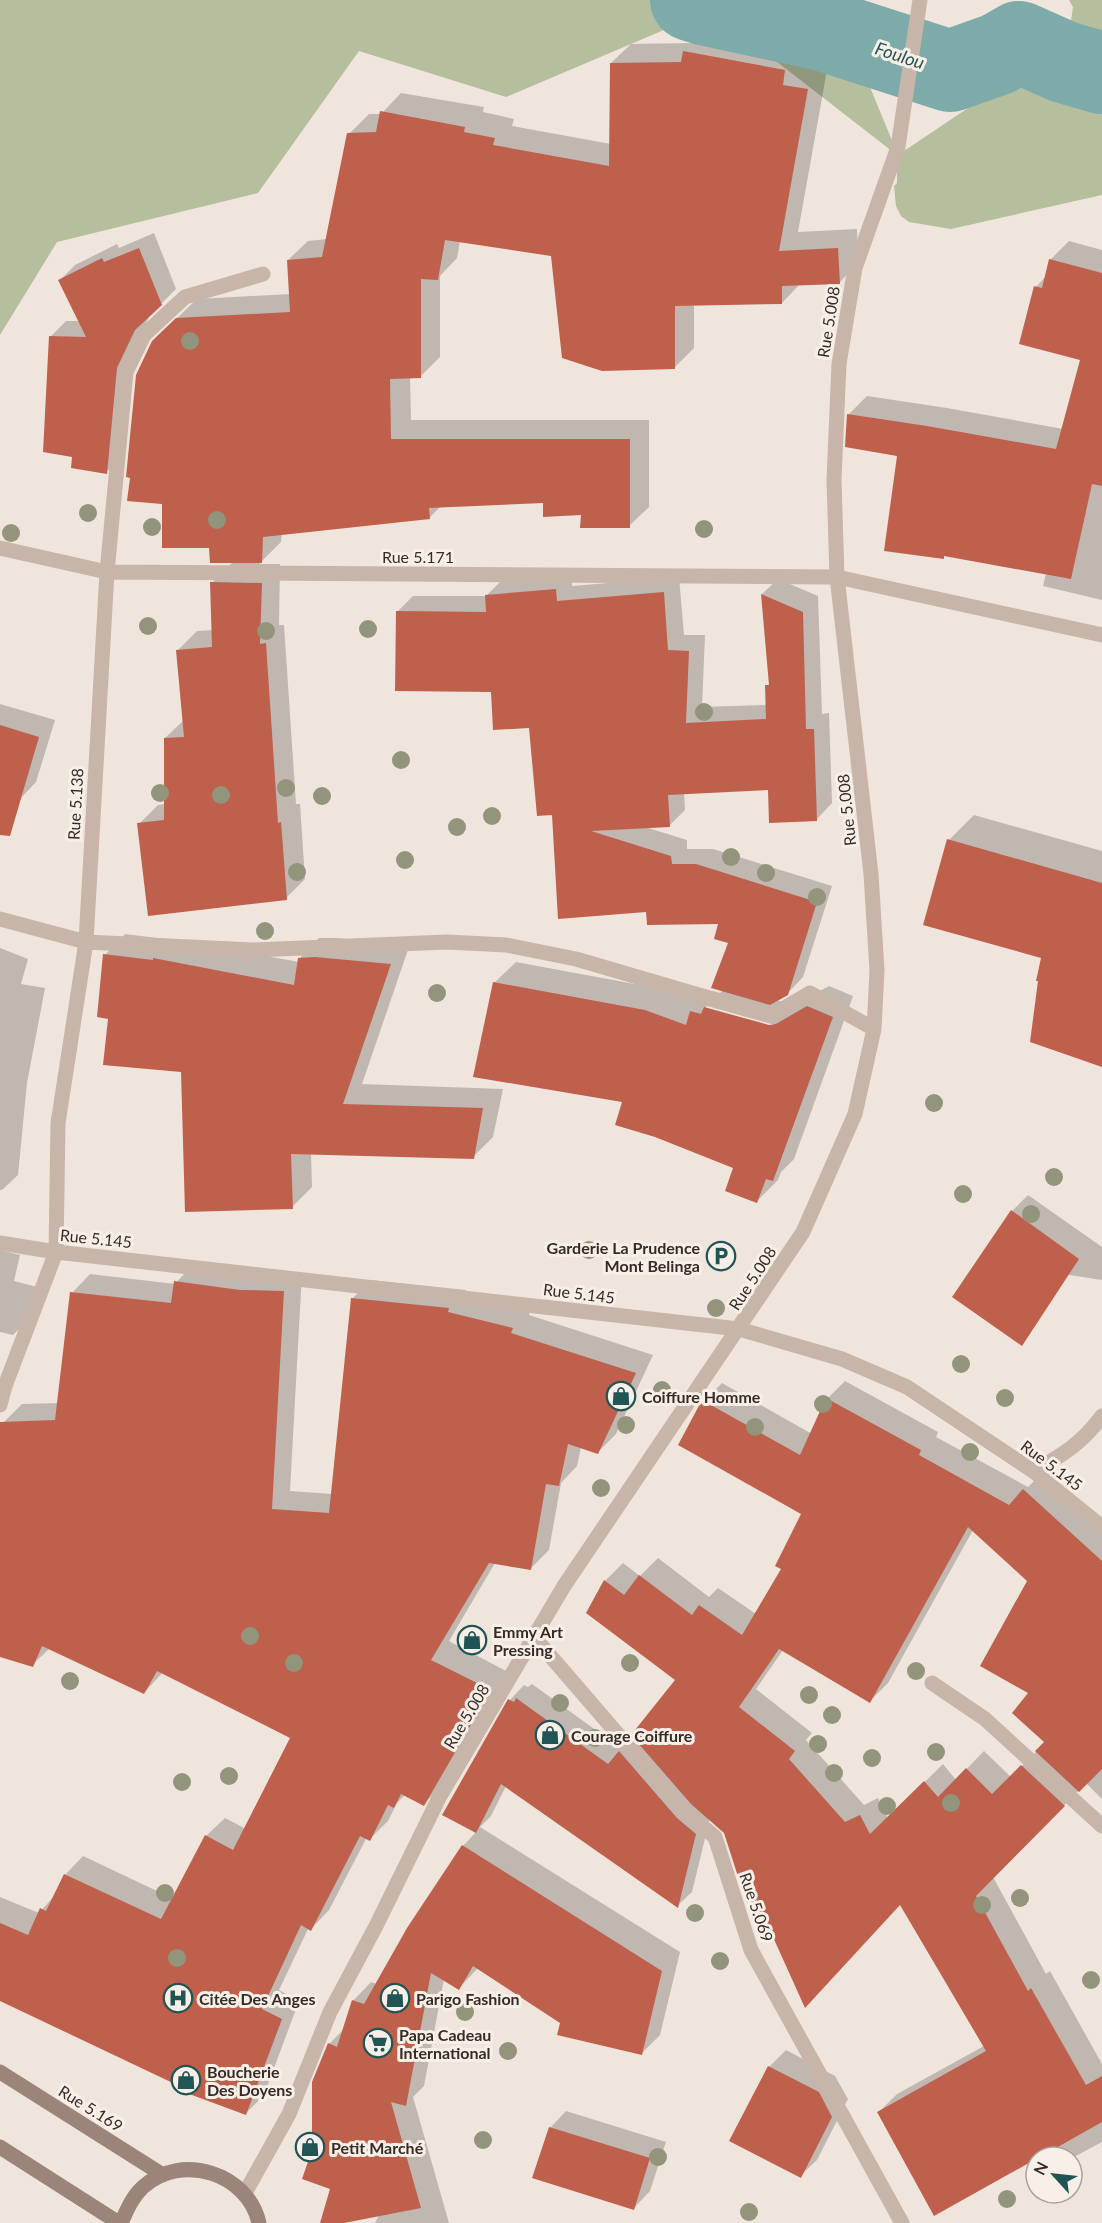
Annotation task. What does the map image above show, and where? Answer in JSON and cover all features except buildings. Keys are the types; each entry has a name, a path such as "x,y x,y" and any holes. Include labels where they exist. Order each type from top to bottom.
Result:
{"main road":[{"name":"Rue 5.169","path":"0,2072 163,2175"},
{"path":"0,2147 120,2223 129,2204 144,2186 163,2175 185,2169 207,2171 228,2179 245,2193 257,2213 259,2223"}],"street":[{"name":"Rue 5.008","path":"245,2193 289,2114 330,2012 376,1926 440,1796 571,1577 804,1232 855,1114 874,1029 877,970 871,874 837,577 834,480 839,364 855,268 898,147 920,0"},
{"name":"Rue 5.138","path":"0,1405 5,1386 56,1252 58,1123 86,942 107,572 126,372 144,335 185,297 263,274"},
{"name":"Rue 5.171","path":"0,548 107,572 837,577 1102,635"},
{"path":"0,919 86,942 253,950 447,942 506,945 576,959 771,1016 810,993 874,1029"},
{"name":"Rue 5.145","path":"0,1243 56,1252 739,1329 842,1359 907,1387 1033,1471 1102,1527"},
{"path":"1033,1471 1064,1455 1092,1429 1102,1416"},
{"name":"Rue 5.069","path":"534,1637 684,1811 715,1837 751,1950 902,2223"},
{"path":"932,1683 985,1719 1102,1826"}],"green space":[{"path":"0,0 834,0 898,155 1068,41 1073,7 1069,0 1102,0 1102,195 951,229 909,222 901,216 896,206 894,186 897,183 897,155 763,51 678,24 506,97 359,51 258,193 57,242 0,335"}],"waterway":[{"name":"Foulou","path":"691,0 823,30 950,71 998,54 1019,42 1064,62 1102,73"}],"place":[{"name":"Garderie La Prudence Mont Belinga","path":"721,1256"},
{"name":"Coiffure Homme","path":"621,1396"},
{"name":"Emmy Art Pressing","path":"472,1640"},
{"name":"Courage Coiffure","path":"550,1735"},
{"name":"Citée Des Anges","path":"178,1998"},
{"name":"Parigo Fashion","path":"395,1998"},
{"name":"Papa Cadeau International","path":"378,2043"},
{"name":"Boucherie Des Doyens","path":"186,2080"},
{"name":"Petit Marché","path":"310,2147"}]}
